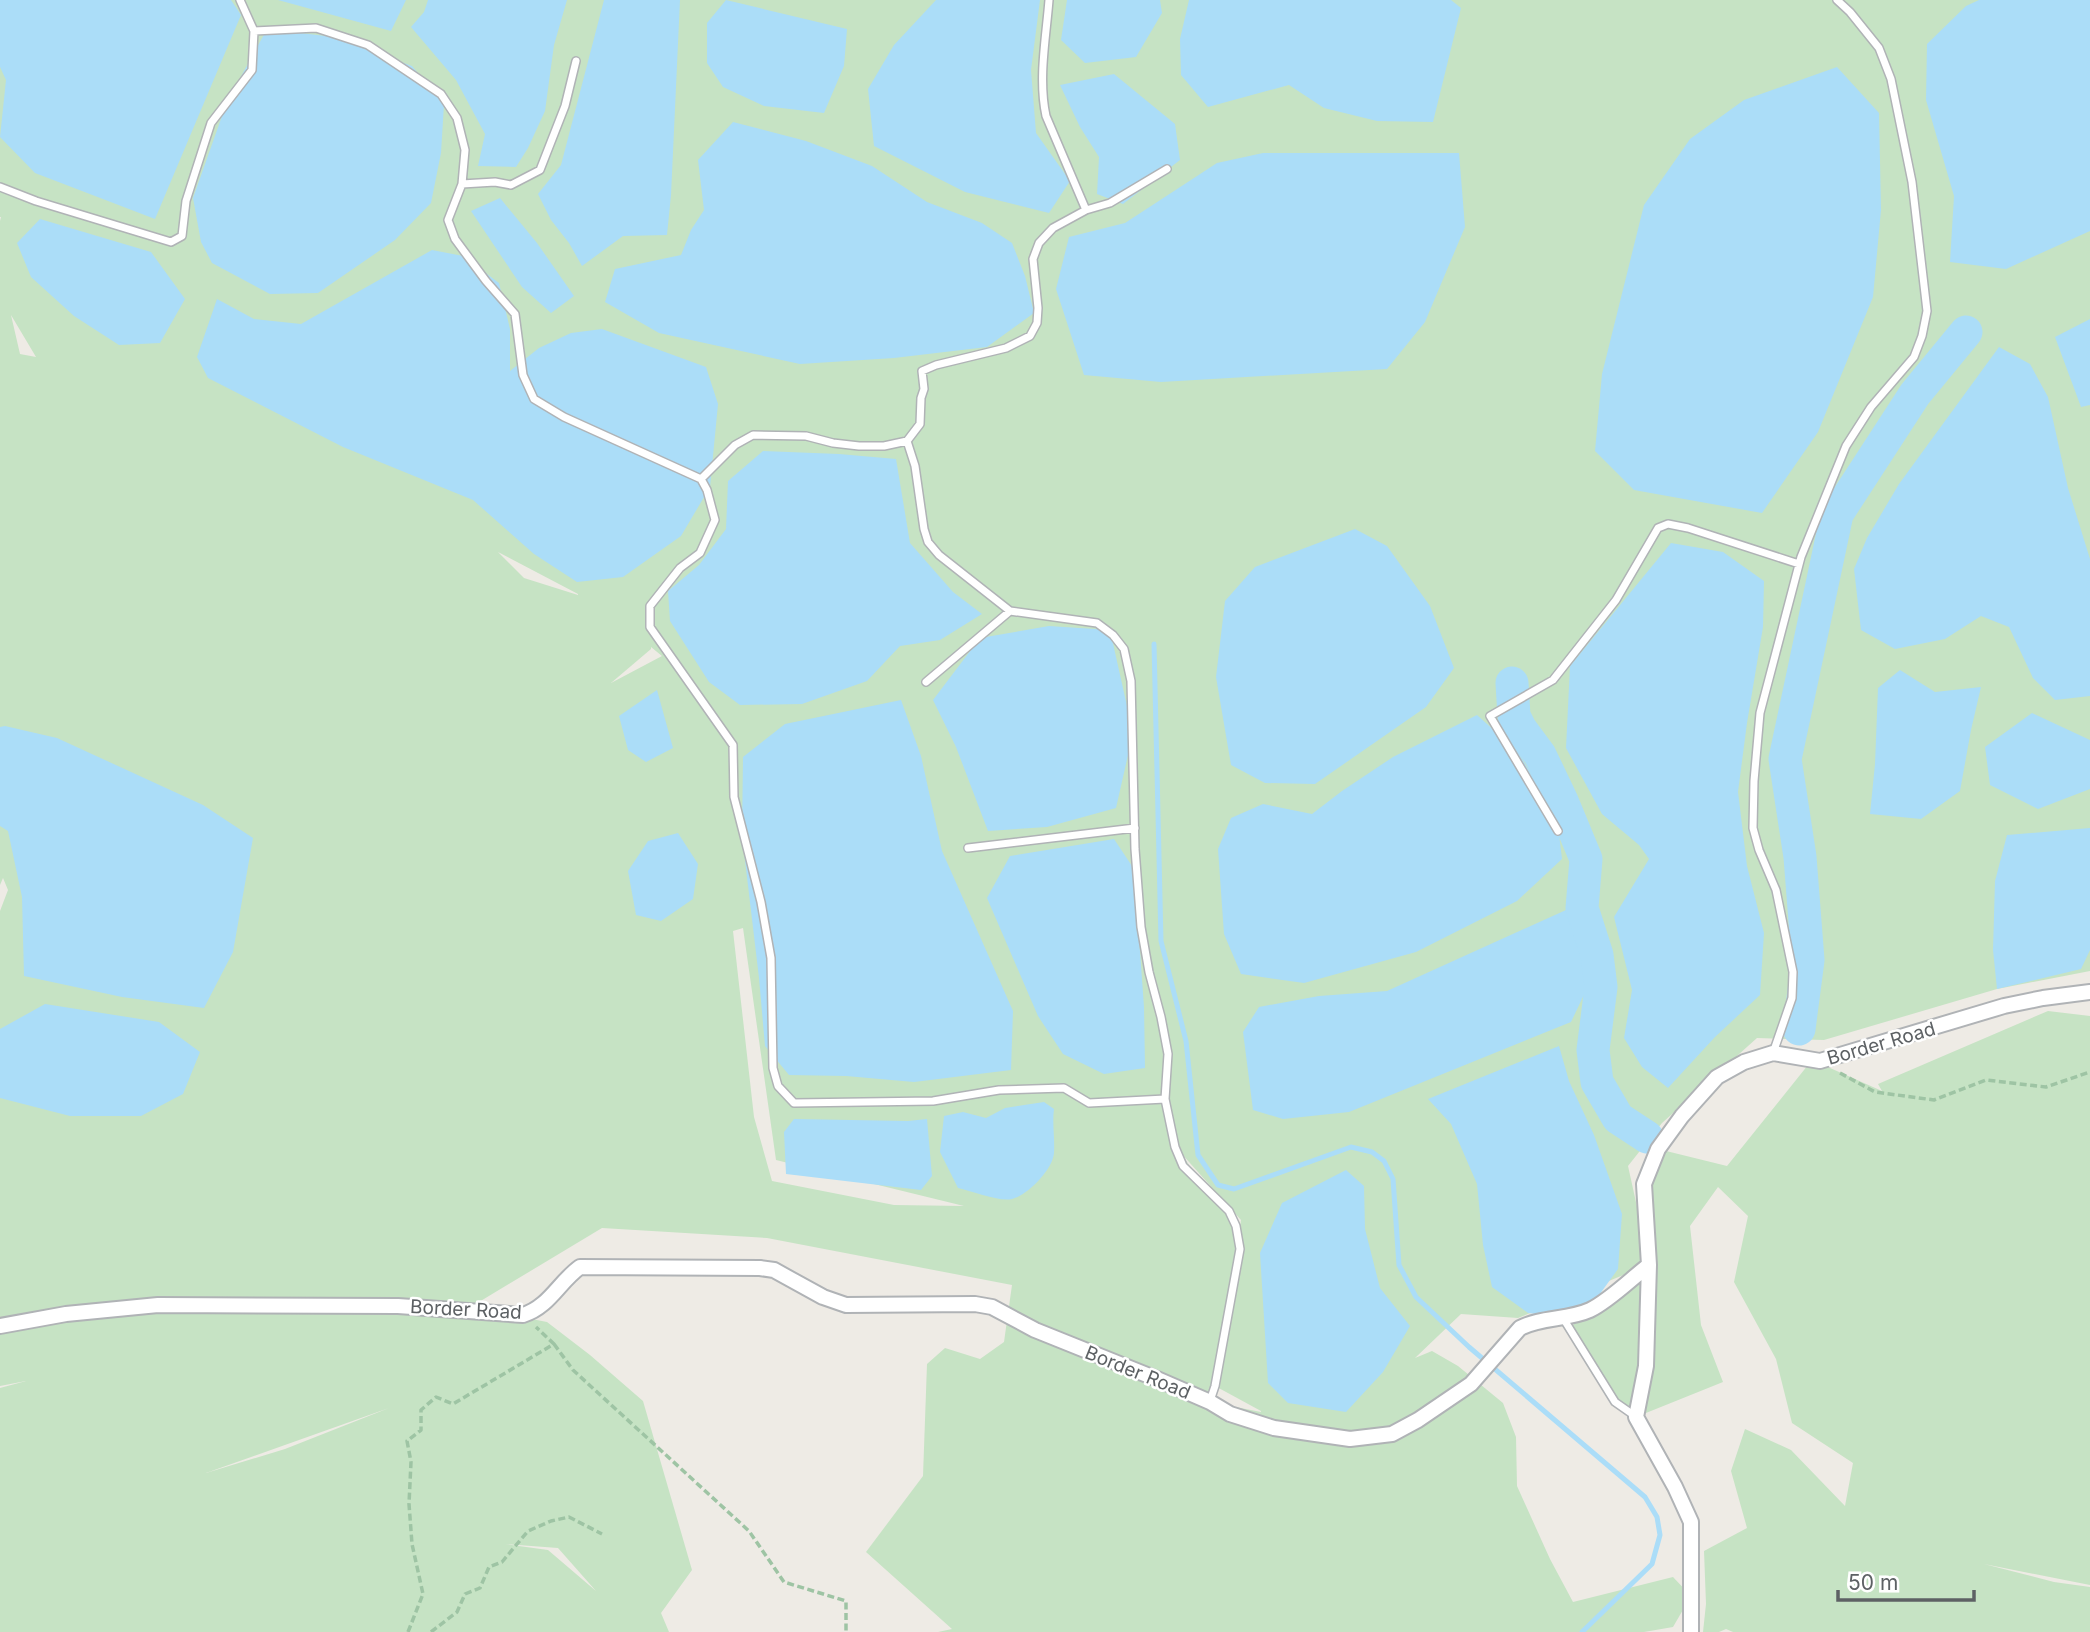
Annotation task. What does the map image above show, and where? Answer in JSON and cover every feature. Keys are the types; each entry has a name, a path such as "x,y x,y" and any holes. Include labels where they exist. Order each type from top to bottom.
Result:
{"street":[{"name":"Border Road","path":"0,1326 66,1314 158,1305 398,1306 523,1315 548,1301 570,1274 580,1267 761,1268 774,1270 823,1297 846,1305 975,1304 992,1307 1035,1331 1157,1379 1210,1402 1230,1414 1274,1427 1350,1439 1392,1434 1471,1384 1514,1334 1528,1324 1563,1318 1591,1309 1648,1265 1644,1184 1658,1149 1682,1116 1717,1077 1745,1062 1773,1053 1820,1061 2004,1006 2090,992"},
{"path":"1648,1265 1646,1366 1636,1417 1691,1522 1691,1632"}],"lane":[{"path":"0,187 36,201 171,242 182,236 186,201 211,123 252,70 254,31 240,0"},
{"path":"1049,0 1042,88 1044,105 1046,116 1086,210"},
{"path":"1773,1053 1792,998 1793,972 1776,890 1753,828 1760,713 1799,564 1846,446 1871,407 1914,357 1927,311 1912,182 1891,79 1879,48 1837,0"},
{"path":"254,31 316,27 368,45 441,94 457,118 465,149 462,184 449,220 455,239 515,314 523,375 534,399 564,417 701,479 708,490 715,520 700,553 680,568 650,606 650,626 733,745 734,797 761,902 771,958 773,1068 778,1086 794,1103 933,1101 999,1090 1064,1088 1089,1103 1166,1100"},
{"path":"462,184 495,182 510,185 540,170 565,106 576,61"},
{"path":"701,479 735,445 753,435 806,436 859,446 884,446 907,441 920,424 924,389 922,371 1006,348 1030,336 1037,323 1038,308 1033,259 1039,243 1053,228 1086,210 1110,203 1167,169"},
{"path":"907,441 915,466 924,529 929,542 939,555 1010,611 1097,623 1113,635 1124,649 1131,681 1141,927 1168,1054 1166,1100 1175,1147 1183,1166 1229,1211 1236,1226 1240,1249 1210,1402"},
{"path":"1558,831 1490,716 1553,680 1616,600 1658,528 1668,524 1688,528 1799,564"},
{"path":"926,682 1010,611"},
{"path":"968,848 1135,828"},
{"path":"1563,1318 1615,1402 1636,1417"}],"path":[{"path":"1820,1061 1875,1092 1934,1100 1986,1080 2046,1087 2090,1072"},
{"path":"523,1315 554,1343 573,1370 749,1531 784,1582 846,1601 846,1632"},
{"path":"408,1632 423,1594 412,1544 409,1504 411,1462 407,1441 421,1430 421,1410 436,1396 453,1405 554,1343"},
{"path":"431,1632 457,1612 465,1594 480,1588 489,1567 502,1562 528,1531 569,1517 603,1534"}],"green space":[{"path":"0,0 2090,0 2090,971 1997,989 1824,1040 1757,1038 1662,1123 1628,1166 1649,1261 1653,1182 1658,1149 1727,1166 1812,1060 1882,1091 1878,1084 2048,1011 2090,1016 2090,1585 1984,1564 2054,1582 2090,1587 2090,1632 1733,1632 1726,1629 1703,1632 1706,1604 1704,1551 1747,1528 1731,1471 1745,1429 1791,1450 1845,1506 1853,1463 1792,1423 1776,1359 1734,1282 1748,1216 1718,1187 1690,1226 1701,1325 1723,1382 1636,1417 1615,1402 1569,1328 1648,1265 1518,1318 1461,1314 1415,1358 1432,1351 1458,1366 1503,1403 1516,1437 1517,1486 1573,1602 1673,1577 1691,1596 1673,1627 1644,1632 938,1632 952,1629 866,1552 923,1476 927,1364 945,1348 980,1359 1004,1342 1012,1285 767,1238 602,1228 474,1305 387,1299 547,1322 643,1401 692,1570 661,1613 669,1632 0,1632 0,1388 26,1381 0,1386 0,911 8,890 3,878 0,885","holes":["11,315 36,357 20,354","498,552 578,594 524,578","651,647 662,656 611,683","743,928 776,1160 964,1206 894,1205 772,1181 754,1117 733,931","1181,1153 1241,1220 1238,1242 1229,1211 1206,1190","1215,1386 1261,1411 1210,1402","389,1408 285,1449 206,1473","505,1544 558,1548 596,1591 548,1550"]}],"water":[{"path":"0,0 231,0 241,15 155,219 35,173 0,137 6,80 0,67"},
{"path":"278,0 406,0 391,31"},
{"path":"428,0 567,0 554,45 545,111 516,167 478,166 485,134 456,80 411,27 424,12"},
{"path":"604,0 680,0 671,195 667,235 623,236 582,266 551,220 538,194 561,165"},
{"path":"726,0 847,29 844,66 824,113 764,106 723,87 707,63 707,23"},
{"path":"936,0 1040,0 1031,70 1036,133 1070,181 1049,213 965,192 874,146 868,89 894,45"},
{"path":"1067,0 1160,0 1162,13 1136,57 1085,63 1061,40"},
{"path":"1189,0 1451,0 1461,8 1433,122 1377,121 1324,108 1289,85 1208,107 1181,75 1180,39"},
{"path":"1979,0 2090,0 2090,231 2006,269 1950,262 1954,196 1926,100 1927,44 1966,6"},
{"path":"267,29 334,37 412,66 444,104 441,153 431,203 395,240 318,293 270,294 212,263 201,242 193,198 227,102"},
{"path":"1837,67 1879,113 1881,210 1873,297 1818,432 1762,513 1634,490 1595,451 1602,374 1644,205 1690,139 1744,100"},
{"path":"1114,74 1175,124 1180,160 1123,204 1097,194 1099,157 1080,127 1060,85"},
{"path":"733,122 806,141 872,166 927,202 982,223 1012,243 1025,276 1034,313 987,347 894,358 800,364 659,333 605,302 615,269 681,255 691,230 704,210 698,160"},
{"path":"1263,153 1459,153 1465,227 1425,322 1387,369 1161,382 1084,375 1056,289 1069,237 1125,223 1217,163"},
{"path":"500,198 537,243 574,296 551,313 522,287 471,211"},
{"path":"40,219 151,252 185,299 160,343 119,345 74,316 31,277 17,243"},
{"path":"432,250 463,256 499,283 510,329 510,371 539,348 571,333 602,329 706,367 718,404 710,487 681,536 623,577 577,582 534,554 473,500 343,447 208,378 197,357 217,299 254,319 301,324"},
{"path":"2090,319 2090,405 2081,407 2055,337"},
{"path":"1999,347 2030,364 2048,397 2068,488 2090,559 2090,696 2055,700 2033,678 2009,627 1981,616 1945,639 1895,649 1861,630 1854,569 1867,538 1899,484"},
{"path":"763,451 896,459 910,543 953,592 982,614 940,640 900,646 867,681 802,704 740,705 709,682 670,621 668,591 699,565 726,529 728,481"},
{"path":"1355,529 1387,546 1430,606 1454,668 1426,707 1315,784 1265,783 1231,765 1216,677 1225,601 1255,567"},
{"path":"1671,543 1723,552 1764,581 1763,627 1738,792 1747,866 1764,933 1760,995 1715,1037 1668,1088 1642,1067 1624,1038 1632,990 1614,917 1649,859 1639,845 1602,814 1566,748 1570,666"},
{"path":"1049,626 1110,630 1133,733 1116,808 1047,827 988,831 956,747 933,700 980,638"},
{"path":"1900,670 1935,692 1981,687 1960,791 1921,819 1870,814 1878,688"},
{"path":"657,690 673,748 646,762 628,750 619,716"},
{"path":"901,700 921,756 942,851 1013,1011 1011,1070 914,1082 846,1076 789,1075 765,1046 742,835 743,757 785,724"},
{"path":"2032,713 2090,740 2090,789 2038,809 1990,785 1985,747"},
{"path":"1477,715 1518,752 1557,817 1562,859 1517,901 1416,952 1304,983 1241,974 1224,934 1218,849 1231,818 1263,804 1312,814 1393,757"},
{"path":"0,727 57,738 203,805 253,838 233,952 204,1008 122,997 24,976 22,897 8,831 0,826"},
{"path":"2090,828 2090,950 2081,969 1997,989 1993,950 1995,881 2007,835"},
{"path":"678,833 698,864 693,899 661,921 636,915 628,871 648,841"},
{"path":"1114,839 1134,869 1144,1007 1145,1068 1104,1074 1063,1054 1038,1016 987,898 1010,856"},
{"path":"1566,910 1592,978 1571,1022 1349,1112 1283,1119 1253,1110 1243,1032 1259,1007 1319,996 1387,991"},
{"path":"45,1004 159,1022 200,1052 183,1094 141,1116 70,1116 0,1098 0,1029"},
{"path":"1559,1046 1569,1081 1594,1135 1622,1214 1618,1269 1581,1320 1528,1313 1492,1287 1483,1245 1477,1184 1451,1124 1428,1099"},
{"path":"1044,1102 1054,1109 1054,1153 1039,1180 1018,1197 1007,1200 958,1188 940,1152 944,1116 963,1112 986,1118 1005,1108"},
{"path":"794,1119 927,1119 932,1176 921,1190 786,1174 784,1132"},
{"path":"1346,1170 1364,1186 1365,1229 1380,1288 1410,1326 1383,1372 1346,1412 1288,1403 1268,1383 1260,1253 1282,1203"}],"waterway":[{"path":"1799,1029 1808,960 1800,857 1785,759 1837,514 1915,394 1966,332"},
{"path":"1154,644 1161,941 1186,1041 1198,1155 1218,1185 1234,1189 1351,1147 1372,1152 1384,1161 1393,1179 1399,1265 1416,1297 1469,1347 1645,1497 1657,1517 1660,1535 1652,1564 1582,1632"},
{"path":"1512,683 1514,716 1540,755 1586,859 1582,908 1597,955 1601,987 1593,1050 1597,1082 1618,1118 1647,1137"}]}
